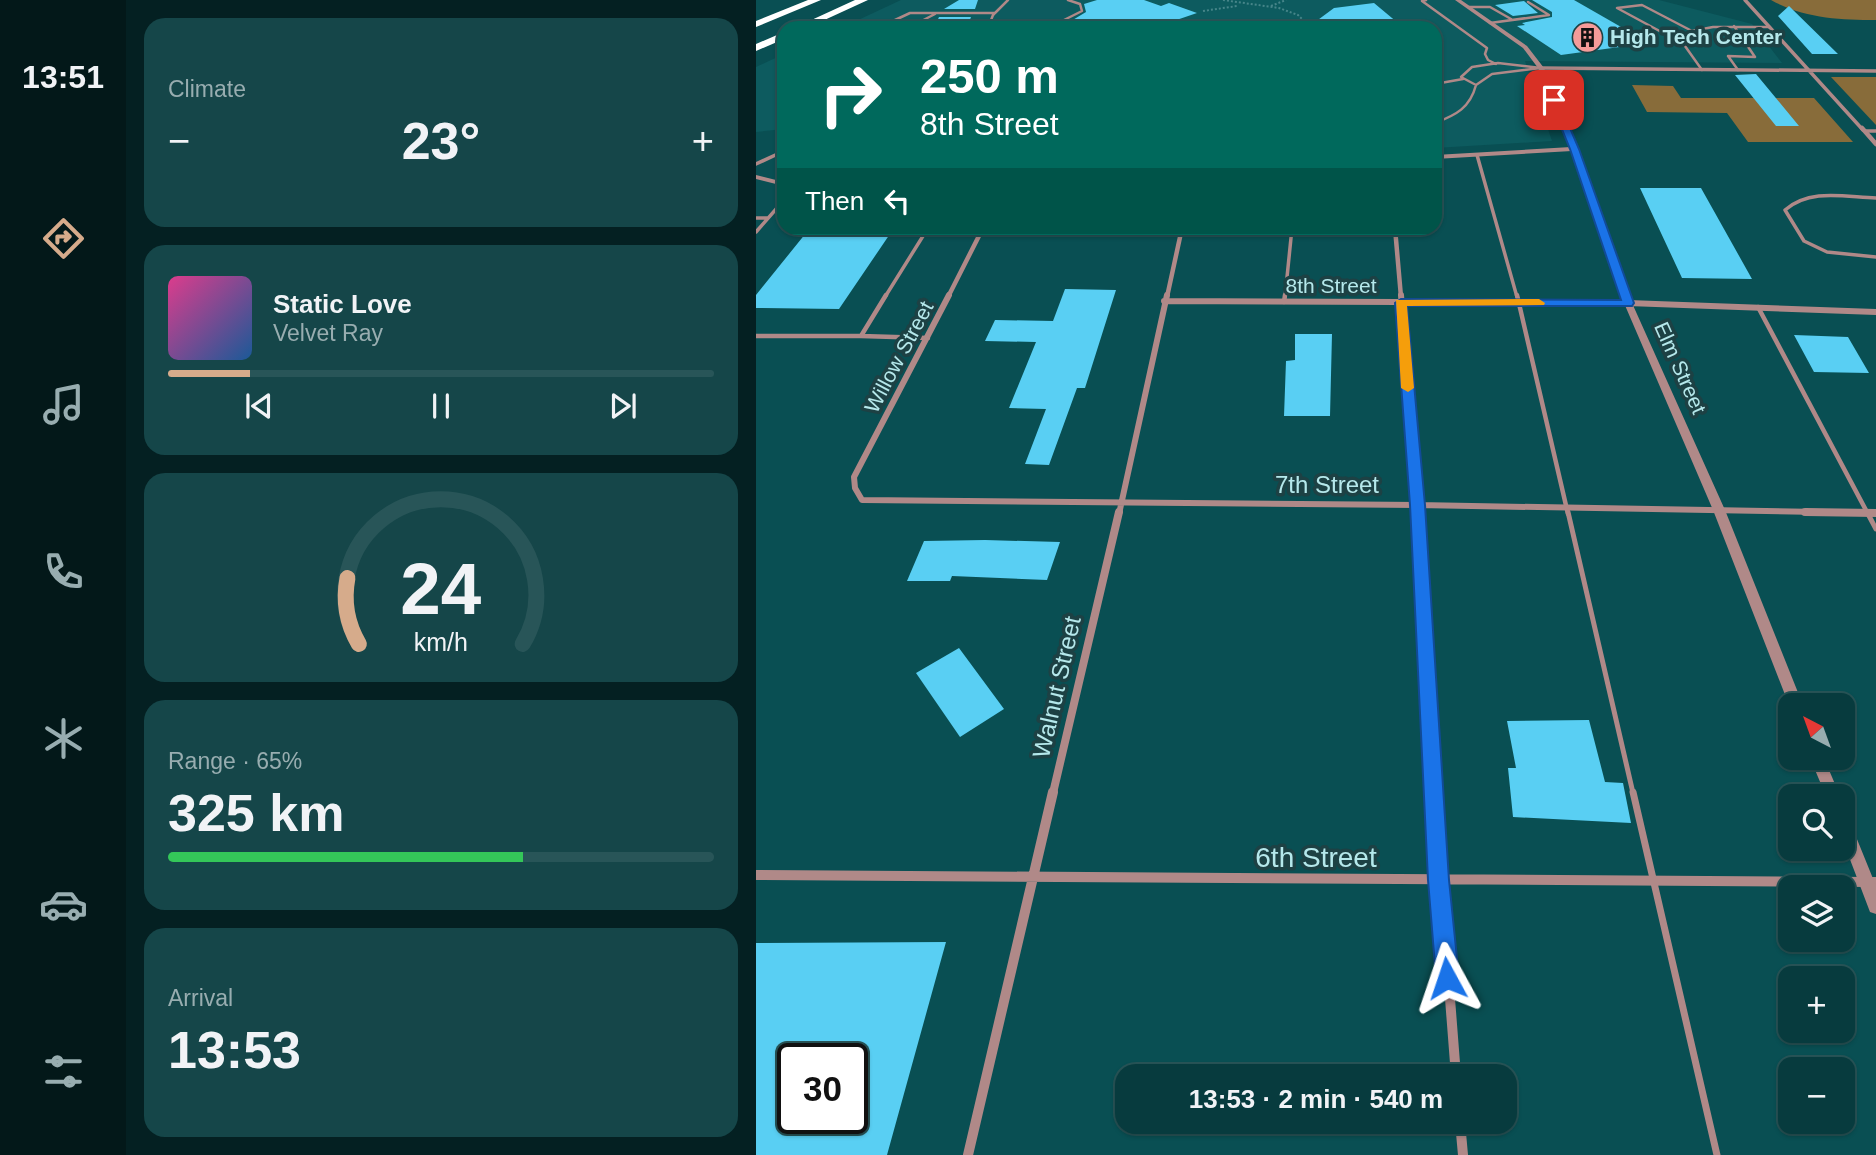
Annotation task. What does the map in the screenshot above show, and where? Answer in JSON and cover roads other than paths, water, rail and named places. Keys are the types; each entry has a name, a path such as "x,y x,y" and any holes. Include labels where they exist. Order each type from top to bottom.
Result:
{"highway":[{"path":"756,24 816,0"},
{"path":"815,21 863,0"},
{"path":"756,48 777,38"}],"street":[{"name":"Elm Street","path":"1458,0 1525,47 1541,68 1575,149 1628,303 1719,510 1792,693"},
{"path":"1745,0 1876,144"},
{"path":"1541,68 1876,71"},
{"path":"1442,157 1575,149"},
{"path":"756,177 777,182"},
{"name":"Willow Street","path":"862,500 855,488 854,477 980,235"},
{"name":"Walnut Street","path":"968,1155 1121,504 1180,235"},
{"path":"1396,235 1418,505 1439,880 1455,1064"},
{"name":"8th Street","path":"1164,301 1628,303 1876,312"},
{"name":"7th Street","path":"862,500 1418,505 1872,513"},
{"path":"1855,848 1871,882 1876,905"},
{"name":"6th Street","path":"756,875 1871,882"},
{"path":"1461,1134 1463,1155"}],"lane":[{"path":"991,21 1008,0"},
{"path":"1061,21 1082,11 1080,4 1068,0"},
{"path":"1426,0 1422,1 1487,48 1485,54 1488,60 1503,71"},
{"path":"1490,23 1549,15 1528,2"},
{"path":"1692,31 1642,5 1617,8 1667,36 1679,39 1702,70"},
{"path":"1469,8 1490,7 1511,20"},
{"path":"893,21 910,13 995,13"},
{"path":"922,21 938,13"},
{"path":"1679,39 1692,31 1734,26 1770,27"},
{"path":"1734,26 1755,57 1728,56 1738,71"},
{"path":"1463,79 1464,72 1471,68 1496,64 1523,64 1541,68"},
{"path":"1442,120 1465,109 1472,101 1476,85 1492,74 1541,68"},
{"path":"1442,82 1463,79 1476,85"},
{"path":"1865,131 1876,131"},
{"path":"756,164 777,154"},
{"path":"1477,155 1519,303 1717,1155"},
{"path":"1876,198 1804,197 1792,201 1785,210 1804,241 1827,252 1876,257"},
{"path":"756,232 777,208"},
{"path":"756,218 768,218"},
{"path":"861,337 924,235"},
{"path":"1284,302 1291,235"},
{"path":"1758,307 1872,513 1876,529"},
{"path":"756,336 928,338"}],"place":[{"name":"High Tech Center","path":"1587,37"}]}
